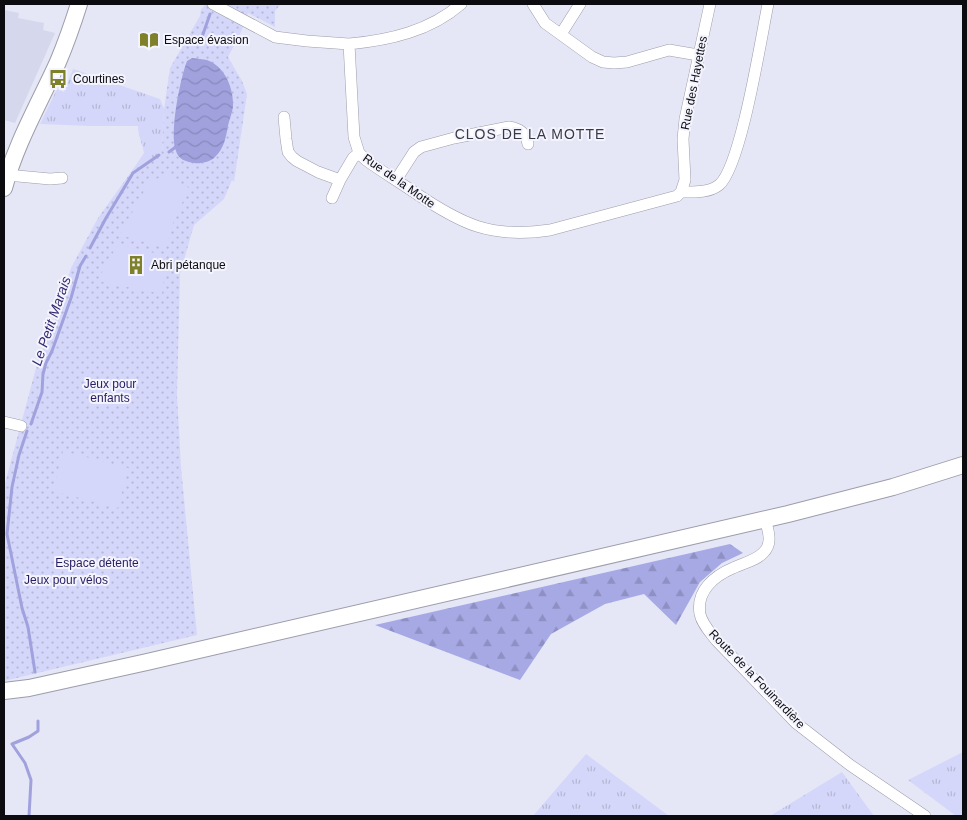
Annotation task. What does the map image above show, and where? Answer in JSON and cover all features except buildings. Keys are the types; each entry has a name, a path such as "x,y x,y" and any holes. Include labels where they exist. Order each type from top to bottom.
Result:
{"main road":[{"path":"6,182 20,140 58,61 78,4"},
{"path":"4,691 29,688 835,503 963,465"},
{"path":"4,700 15,697 29,688"}],"street":[{"path":"213,4 275,37 349,44 419,30 462,4"},
{"path":"533,4 545,23 592,57 603,62 627,62 669,50 698,54"},
{"path":"561,34 580,4"},
{"name":"Rue des Hayettes","path":"681,192 685,180 683,139 685,119 710,4"},
{"name":"Rue de la Motte","path":"349,44 354,136 359,152 366,160 458,220 475,227 509,233 531,233 550,230 677,196 681,192 711,189 724,181 740,136 768,4"},
{"path":"284,117 288,152 292,157 297,162 340,180"},
{"path":"396,180 414,152 428,144 509,127 517,128 523,132 528,144"},
{"path":"332,198 340,180 353,158 359,152"},
{"path":"6,182 62,178"},
{"path":"4,422 21,426"},
{"name":"Route de la Fouinardière","path":"765,519 769,538 768,546 764,552 717,576 703,592 700,614 705,625 716,640 796,723 850,766 926,816"}],"shaded area":[{"path":"4,10 19,13 18,18 44,23 43,30 55,33 15,123 4,120"}],"green space":[{"name":"Espace détente","path":"206,4 281,4 275,11 275,27 248,13 228,57 247,94 234,182 232,180 224,199 194,225 180,274 177,395 181,467 197,635 4,681 4,487 39,357 52,329 71,268 98,218 131,172 162,152 164,109 170,68 200,16 201,9"},
{"path":"73,69 160,99 164,109 162,152 131,172 144,153 138,126 40,124 57,89 64,92"},
{"path":"166,175 189,188 173,223 166,248 120,235 149,182"},
{"path":"118,244 166,256 162,294 97,281"},
{"path":"63,451 128,468 118,508 53,491"},
{"path":"730,544 743,553 722,563 700,582 676,625 644,594 605,604 551,634 520,680 375,625"},
{"path":"963,752 963,816 956,816 908,780"},
{"path":"586,754 669,816 533,816"},
{"path":"842,772 874,816 770,816"}],"water":[{"path":"192,58 214,63 224,73 228,80 233,100 233,110 223,147 211,160 200,163 188,162 180,158 174,143 175,120 181,80 187,61"}],"waterway":[{"name":"Le Petit Marais","path":"201,40 210,14"},
{"name":"Le Petit Marais","path":"169,152 177,146"},
{"name":"Le Petit Marais","path":"90,248 133,173 159,155"},
{"name":"Le Petit Marais","path":"31,424 42,392 46,363 71,298 80,266 86,256"},
{"name":"Le Petit Marais","path":"27,431 19,455 12,487 7,534 22,608 28,627 35,672"},
{"name":"Le Petit Marais","path":"29,816 31,780 25,763 12,744 38,731 38,721"}],"place":[{"name":"Espace évasion","path":"149,40"},
{"name":"Courtines","path":"58,79"},
{"name":"Abri pétanque","path":"136,265"}],"district":[{"name":"CLOS DE LA MOTTE","path":"530,134"}],"park label":[{"name":"Jeux pour enfants","path":"110,391"},
{"name":"Jeux pour vélos","path":"66,580"}]}
